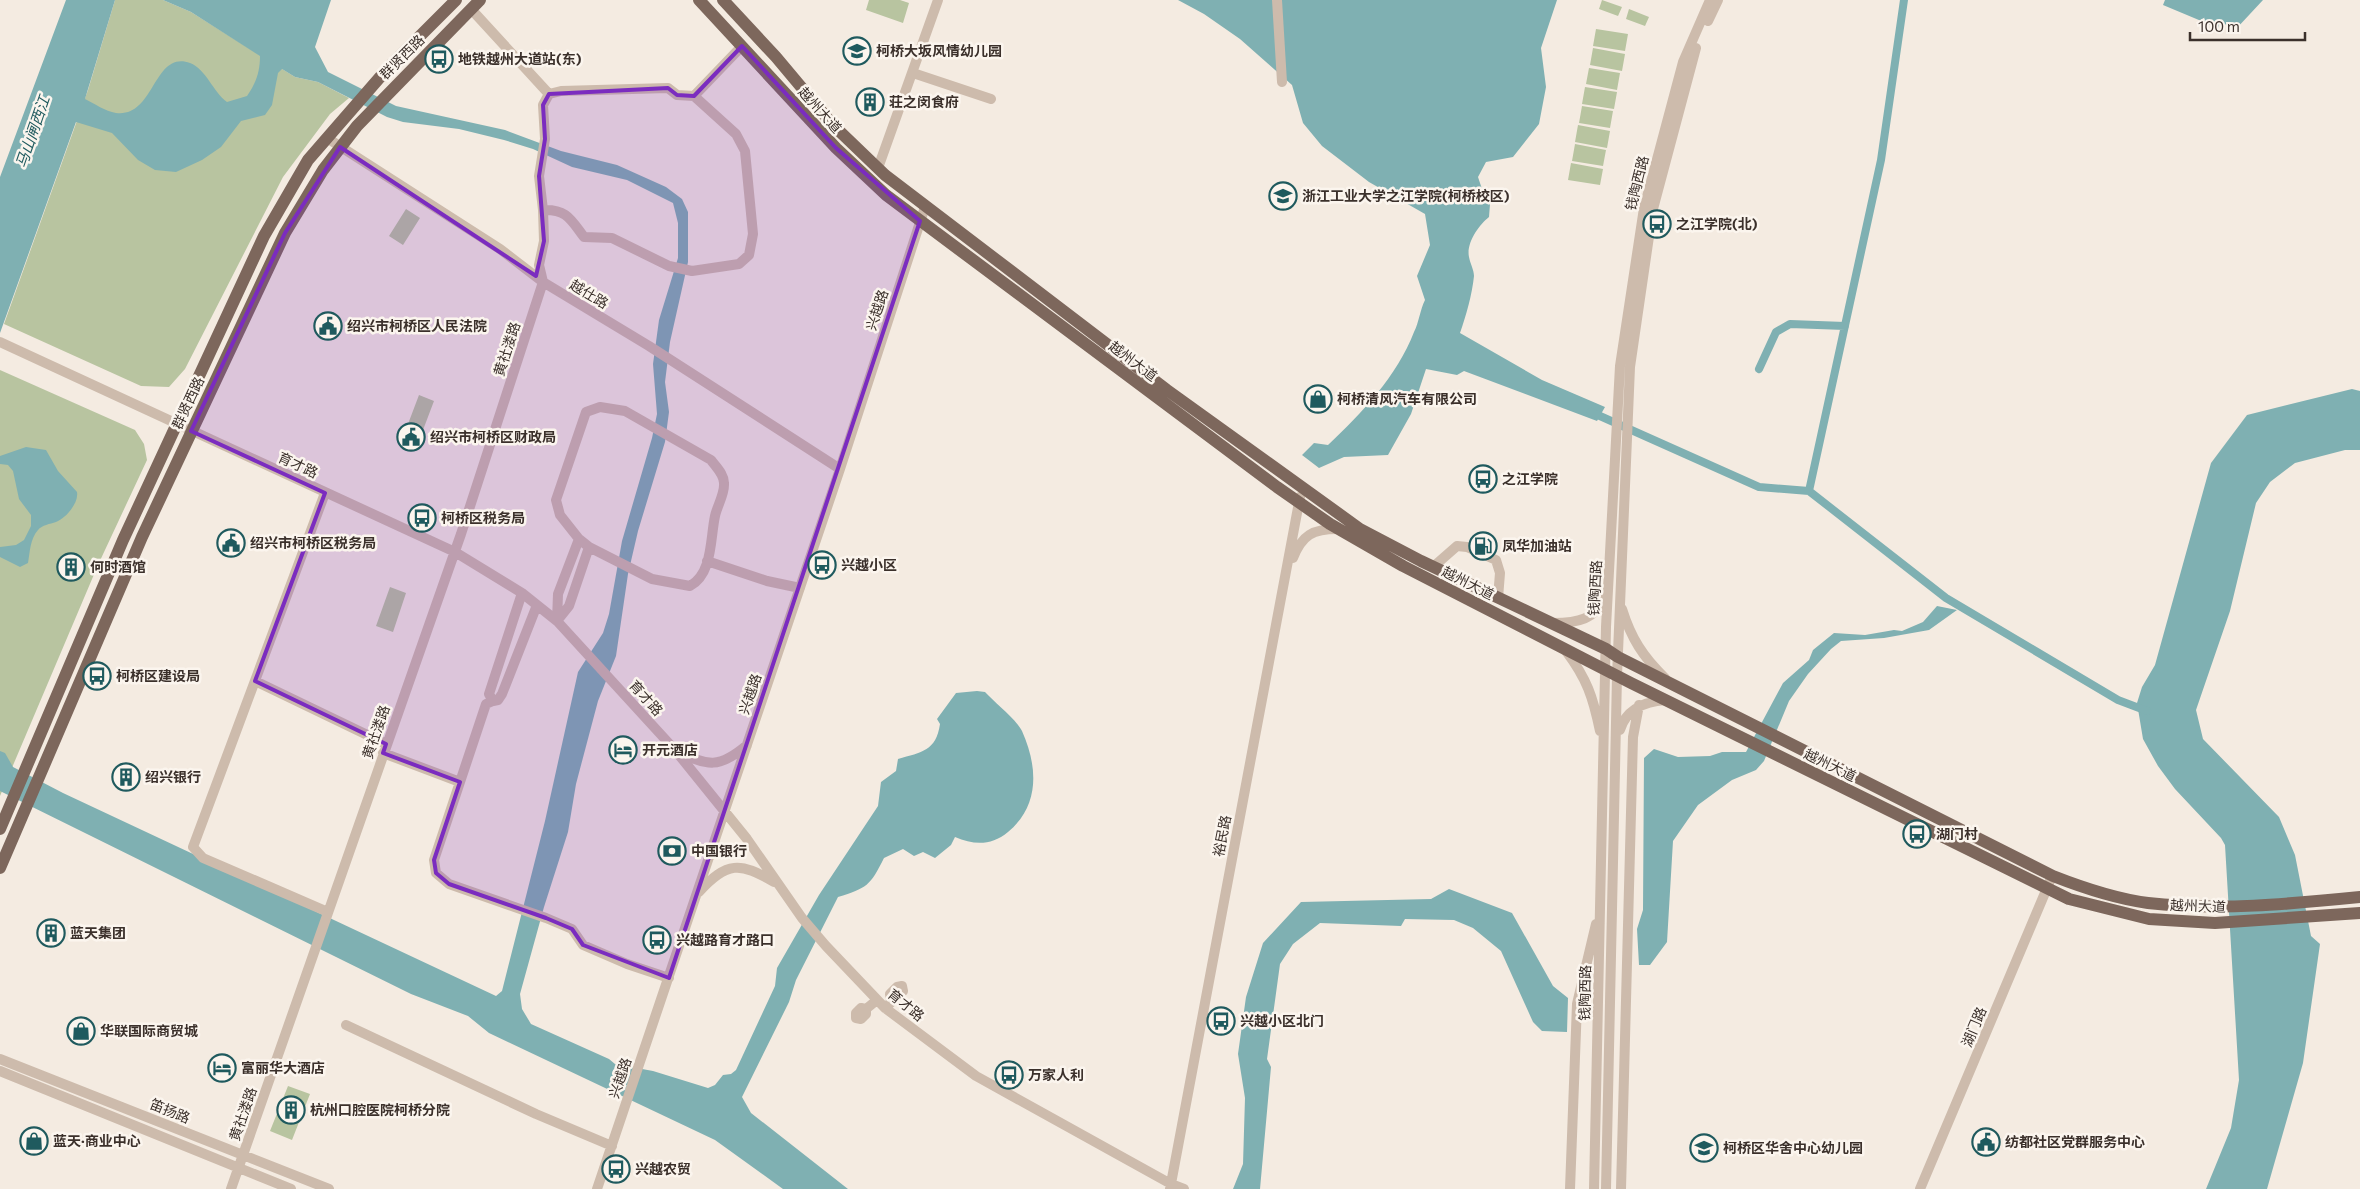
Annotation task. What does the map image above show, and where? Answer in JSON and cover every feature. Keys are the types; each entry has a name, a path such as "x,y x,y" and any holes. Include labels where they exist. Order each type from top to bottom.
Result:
{"main road":[{"name":"群贤西路","path":"0,829 123,540 264,236 308,160 369,90 456,0"},
{"name":"越州大道","path":"699,0 836,148 886,195 1299,502 1338,528 1403,566 1611,673 2069,899 2149,919 2215,923 2322,917 2360,912"},
{"name":"越州大道","path":"723,0 776,57 833,125 878,168 925,207 1167,390 1360,529 1433,567 1606,649 1618,658 2053,876 2075,885 2146,903 2214,907 2360,897"},
{"name":"群贤西路","path":"0,868 142,537 285,233 323,170 340,148 384,97 476,5"}],"street":[{"path":"878,168 938,0"},
{"path":"1277,0 1282,82"},
{"name":"钱陶西路","path":"1606,1189 1616,746 1611,673 1606,649 1620,366 1644,208 1683,62 1710,0"},
{"name":"钱陶西路","path":"1594,1189 1604,758 1611,673 1618,658 1630,367 1653,209 1693,55 1718,0"},
{"path":"476,5 549,94"},
{"path":"694,96 742,46"},
{"path":"913,73 991,99"},
{"path":"543,210 552,210 569,215 584,236 612,238 669,266 692,271 739,264 749,255 753,234 745,151 736,134 694,96 678,95 668,88 562,91 549,94 542,105 545,139 540,176 544,241 538,265 543,282"},
{"name":"越仕路","path":"327,138 500,249 543,282 673,361 840,469"},
{"name":"兴越路","path":"597,1189 840,469 925,207"},
{"name":"黄社溇路","path":"231,1189 455,552 543,282"},
{"name":"育才路","path":"0,342 455,552 522,593 557,621 675,750 725,810 802,918 877,1000 888,1004 976,1076 1170,1187 1184,1189"},
{"path":"600,407 614,407 625,410 711,460 721,473 724,484 714,516 711,547 699,581 690,586 652,579 589,547 579,539 560,515 556,500 586,412 600,407"},
{"name":"裕民路","path":"1170,1187 1303,488"},
{"path":"325,493 193,847 202,858 328,913"},
{"path":"1285,575 1299,543 1314,531 1338,528"},
{"path":"557,621 558,594 579,539"},
{"path":"1433,567 1457,546 1467,547 1496,560 1500,573 1498,598"},
{"path":"557,621 569,606 589,547"},
{"path":"707,561 767,581 800,588"},
{"path":"1551,623 1582,621 1601,607 1608,587"},
{"path":"492,701 489,694 522,593"},
{"path":"1620,601 1629,632 1649,662 1671,684"},
{"path":"537,605 502,694 498,700 486,704 434,860 436,873 449,884 517,907 572,929 583,945 627,964 668,978"},
{"path":"1566,650 1583,673 1594,703 1604,758"},
{"path":"255,681 385,749 460,782"},
{"path":"1616,746 1623,719 1639,705 1665,700"},
{"path":"1621,1189 1633,737 1639,705"},
{"path":"675,750 698,761 717,763 733,757 747,744"},
{"path":"696,897 712,877 726,870 739,867 752,869 779,885"},
{"name":"湖门路","path":"1920,1189 2053,876"},
{"path":"1570,1189 1577,1004 1600,903"},
{"path":"866,1009 877,1000"},
{"path":"346,1025 536,1114 612,1146"},
{"name":"笛扬路","path":"0,1059 329,1189"},
{"name":"笛扬路","path":"0,1072 292,1189"}],"highlighted area":[{"path":"742,46 836,148 920,221 669,978 583,945 572,929 449,884 436,873 434,860 460,782 383,753 386,744 255,681 325,493 191,431 285,233 340,147 536,276 544,241 539,176 545,139 543,105 549,94 668,88 677,95 694,96"}],"green space":[{"path":"115,0 163,0 191,12 295,77 318,82 349,98 330,114 283,177 185,369 169,387 141,386 4,324 88,90"},
{"path":"869,0 900,0 909,3 903,23 866,10"},
{"path":"1602,0 1622,7 1618,16 1599,9"},
{"path":"1629,9 1649,17 1645,26 1626,19"},
{"path":"1596,29 1628,34 1625,51 1593,46"},
{"path":"1593,48 1625,54 1622,71 1590,65"},
{"path":"1589,68 1620,73 1617,90 1586,84"},
{"path":"1585,87 1617,92 1614,109 1582,104"},
{"path":"1582,106 1613,111 1610,128 1579,123"},
{"path":"1578,125 1610,131 1607,148 1575,142"},
{"path":"1575,144 1606,150 1603,166 1572,161"},
{"path":"1571,163 1603,169 1600,185 1568,180"},
{"path":"406,209 420,218 403,245 389,236"},
{"path":"0,370 135,430 144,444 147,460 98,565 0,796"},
{"path":"419,395 434,401 423,430 408,424"},
{"path":"390,587 406,593 393,632 376,626"},
{"path":"288,1086 310,1094 292,1140 270,1131"}],"water":[{"name":"马山闸西江","path":"66,0 115,0 85,99 112,112 129,112 139,105 168,66 178,62 190,63 201,70 227,102 247,96 255,82 260,56 191,12 163,0 331,0 315,47 328,72 396,106 505,130 561,151 617,165 666,187 682,199 688,212 688,262 670,342 665,382 669,412 665,442 638,531 628,574 616,656 598,701 576,784 568,832 544,907 520,994 522,1009 531,1024 609,1059 615,1064 653,1071 708,1088 715,1085 723,1075 731,1074 736,1070 775,986 777,968 819,895 878,806 881,782 896,771 898,759 921,752 931,745 938,733 940,724 937,719 956,693 985,692 1019,726 1027,745 1031,758 1033,785 1031,798 1026,810 1008,832 1002,837 989,842 969,842 955,837 951,845 935,858 923,852 914,856 903,849 884,858 867,885 838,897 796,980 789,1002 742,1097 751,1113 848,1189 783,1189 715,1140 489,1033 468,1016 411,994 0,791 0,751 5,753 13,767 63,793 496,996 502,991 545,821 578,672 603,633 609,614 622,541 652,438 657,414 653,364 659,320 678,258 678,223 673,203 627,180 572,167 533,149 504,140 459,129 403,122 387,117 318,82 295,77 282,69 278,73 272,105 265,115 241,121 221,147 202,160 176,172 155,170 138,160 112,133 76,122 0,333 0,177"},
{"path":"1178,0 1557,0 1541,48 1546,87 1539,124 1513,157 1486,162 1478,177 1484,195 1490,204 1489,217 1477,229 1469,246 1469,257 1474,276 1472,291 1460,333 1542,380 1605,407 1597,421 1464,371 1457,375 1426,369 1411,414 1388,455 1344,457 1319,468 1302,455 1314,443 1328,445 1366,407 1388,379 1407,348 1425,300 1417,276 1430,245 1425,214 1369,182 1322,146 1303,123 1292,85 1240,39 1204,14"},
{"path":"2165,0 2263,0 2236,29 2220,22 2218,28 2163,5"},
{"path":"2352,389 2360,391 2360,450 2345,450 2295,463 2270,482 2256,503 2230,611 2196,710 2203,739 2279,817 2295,855 2311,936 2320,944 2303,1063 2267,1189 2206,1189 2231,1128 2239,1080 2225,845 2221,838 2175,789 2158,766 2143,739 2137,703 2142,687 2155,665 2211,463 2247,415"},
{"path":"26,447 46,450 58,471 77,492 77,496 71,510 64,517 38,530 32,541 28,563 20,567 0,557 0,547 16,545 24,540 31,526 31,515 19,499 13,471 8,465 0,464 0,456"},
{"path":"1937,606 1957,610 1929,630 1884,638 1841,641 1831,649 1808,674 1789,701 1764,761 1756,770 1732,780 1698,805 1673,841 1667,942 1650,965 1639,965 1637,929 1643,910 1644,758 1654,749 1678,757 1710,756 1722,752 1746,752 1783,683 1809,660 1813,650 1834,633 1865,635 1894,630 1902,631 1923,622"},
{"path":"1449,889 1512,913 1553,986 1568,998 1567,1032 1542,1031 1533,1022 1501,951 1473,928 1454,920 1405,919 1401,926 1320,923 1293,944 1280,964 1267,1059 1271,1067 1260,1189 1233,1189 1243,1164 1245,1098 1238,1054 1246,997 1263,943 1301,902 1431,899"}],"waterway":[{"path":"1809,491 1881,160 1904,0"},
{"path":"1759,369 1776,332 1790,324 1845,326"},
{"path":"1591,412 1759,487 1809,491 1946,598 2118,700 2147,711"}],"place":[{"name":"柯桥大坂风情幼儿园","path":"857,51"},
{"name":"地铁越州大道站(东)","path":"439,59"},
{"name":"荘之闵食府","path":"870,102"},
{"name":"浙江工业大学之江学院(柯桥校区)","path":"1283,196"},
{"name":"之江学院(北)","path":"1657,224"},
{"name":"绍兴市柯桥区人民法院","path":"328,326"},
{"name":"柯桥清风汽车有限公司","path":"1318,399"},
{"name":"绍兴市柯桥区财政局","path":"411,437"},
{"name":"之江学院","path":"1483,479"},
{"name":"柯桥区税务局","path":"422,518"},
{"name":"绍兴市柯桥区税务局","path":"231,543"},
{"name":"凤华加油站","path":"1483,546"},
{"name":"兴越小区","path":"822,565"},
{"name":"何时酒馆","path":"71,567"},
{"name":"柯桥区建设局","path":"97,676"},
{"name":"开元酒店","path":"623,750"},
{"name":"绍兴银行","path":"126,777"},
{"name":"湖门村","path":"1917,834"},
{"name":"中国银行","path":"672,851"},
{"name":"蓝天集团","path":"51,933"},
{"name":"兴越路育才路口","path":"657,940"},
{"name":"兴越小区北门","path":"1221,1021"},
{"name":"华联国际商贸城","path":"81,1031"},
{"name":"富丽华大酒店","path":"222,1068"},
{"name":"万家人利","path":"1009,1075"},
{"name":"杭州口腔医院柯桥分院","path":"291,1110"},
{"name":"蓝天·商业中心","path":"34,1141"},
{"name":"纺都社区党群服务中心","path":"1986,1142"},
{"name":"柯桥区华舍中心幼儿园","path":"1704,1148"},
{"name":"兴越农贸","path":"616,1169"}]}
